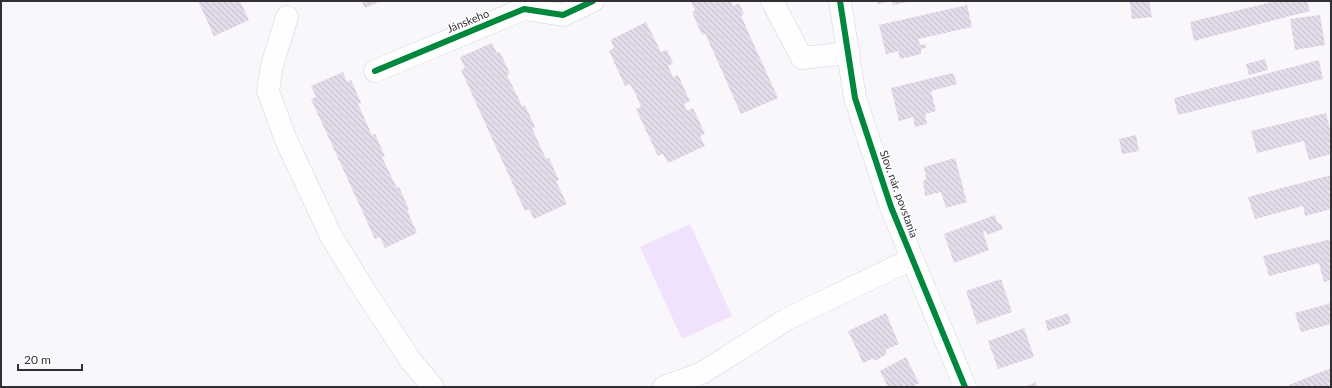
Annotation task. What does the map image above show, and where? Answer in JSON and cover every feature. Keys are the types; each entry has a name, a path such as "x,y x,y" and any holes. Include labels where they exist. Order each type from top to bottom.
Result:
{"street":[{"name":"Jánskeho","path":"374,71 524,9 563,15 592,1"},
{"path":"772,1 802,58 849,53"},
{"name":"Slov. nár. povstania","path":"840,1 855,98 891,207 965,387"},
{"path":"287,17 272,65 268,91 286,140 335,242 361,285 411,360 433,387"},
{"path":"664,387 702,373 787,319 912,260"}],"shaded area":[{"path":"690,224 732,316 682,339 640,247"}],"building":[{"path":"198,1 240,1 249,20 214,36"},
{"path":"362,1 381,1 365,8"},
{"path":"691,1 731,1 733,6 739,3 744,14 741,16 778,98 741,114 705,33 702,35 692,12 695,11"},
{"path":"877,1 887,1 887,2 878,4"},
{"path":"892,1 908,1 908,2 893,5"},
{"path":"1130,1 1149,1 1152,17 1132,19"},
{"path":"1276,1 1307,1 1310,11 1194,41 1190,22"},
{"path":"967,5 972,27 918,39 920,45 926,44 926,48 921,49 921,54 900,59 898,51 886,54 879,25"},
{"path":"1320,15 1325,45 1295,50 1290,19"},
{"path":"646,22 661,52 667,50 673,63 668,66 673,77 678,75 690,101 684,104 687,111 693,108 705,134 700,136 705,146 668,163 663,154 658,156 636,109 641,107 636,95 630,84 625,86 609,51 614,48 611,40 608,41"},
{"path":"492,43 497,53 500,52 510,74 507,75 522,106 525,105 535,127 532,128 546,159 549,158 559,180 556,181 567,204 534,219 529,209 525,211 461,70 465,68 460,57"},
{"path":"1265,59 1268,70 1249,75 1246,64"},
{"path":"1319,60 1323,79 1178,115 1174,98"},
{"path":"343,72 347,82 351,80 361,103 358,104 372,135 375,134 385,156 382,157 397,188 399,187 409,209 407,210 417,233 385,248 380,237 375,239 311,99 316,97 311,86"},
{"path":"953,73 957,84 931,91 936,111 925,114 927,124 915,127 913,117 899,121 891,88"},
{"path":"1326,113 1331,133 1331,154 1309,160 1304,141 1257,153 1251,131"},
{"path":"1136,135 1139,151 1122,154 1119,139"},
{"path":"955,158 967,202 946,208 941,192 925,196 923,181 926,179 924,167"},
{"path":"1331,175 1331,209 1305,216 1303,206 1255,219 1248,197"},
{"path":"995,215 998,224 1001,223 1003,229 987,235 986,231 983,232 989,250 954,263 944,234"},
{"path":"1331,239 1331,280 1324,282 1319,263 1269,276 1263,256"},
{"path":"1001,279 1012,312 977,324 966,291"},
{"path":"1331,303 1331,324 1301,332 1295,313"},
{"path":"886,313 899,344 885,350 887,354 875,361 874,358 863,363 848,331"},
{"path":"1068,313 1071,323 1048,331 1045,321"},
{"path":"1024,328 1034,357 998,369 988,341"},
{"path":"906,357 919,383 912,387 888,387 880,371"},
{"path":"1331,368 1331,387 1284,387"},
{"path":"1036,382 1037,387 1023,387"}],"cycle path":[{"path":"375,71 524,9 563,15 593,1"},
{"path":"840,1 855,98 891,207 965,387"}]}
